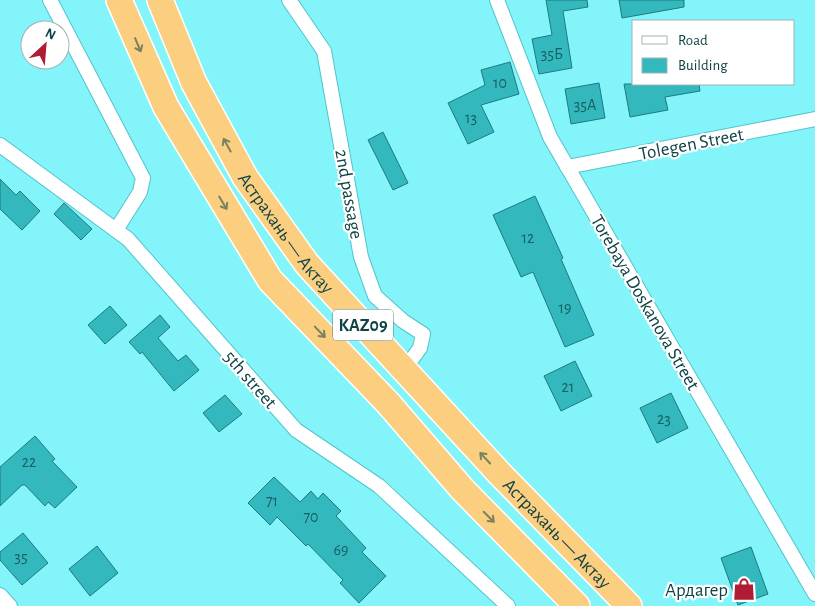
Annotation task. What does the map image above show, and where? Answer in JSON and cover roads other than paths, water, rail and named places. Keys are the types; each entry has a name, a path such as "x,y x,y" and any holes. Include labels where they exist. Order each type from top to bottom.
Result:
{"highway":[{"name":"Астрахань — Актау","path":"119,0 166,107 270,280 388,403 463,490 577,606"},
{"name":"Астрахань — Актау","path":"160,0 194,83 245,177 307,264 500,474 629,606"}],"street":[{"path":"50,0 143,178 140,192 116,230"},
{"name":"2nd passage","path":"289,0 324,51 361,258 375,296 403,321 423,334 420,348 404,370"},
{"name":"Torebaya Doskanova Street","path":"497,0 550,137 815,594"},
{"name":"Tolegen Street","path":"568,167 815,119"},
{"name":"5th street","path":"0,145 128,239 296,430 379,486 508,606"},
{"path":"0,595 10,606"}],"place":[{"name":"Ардагер","path":"744,589"}]}
